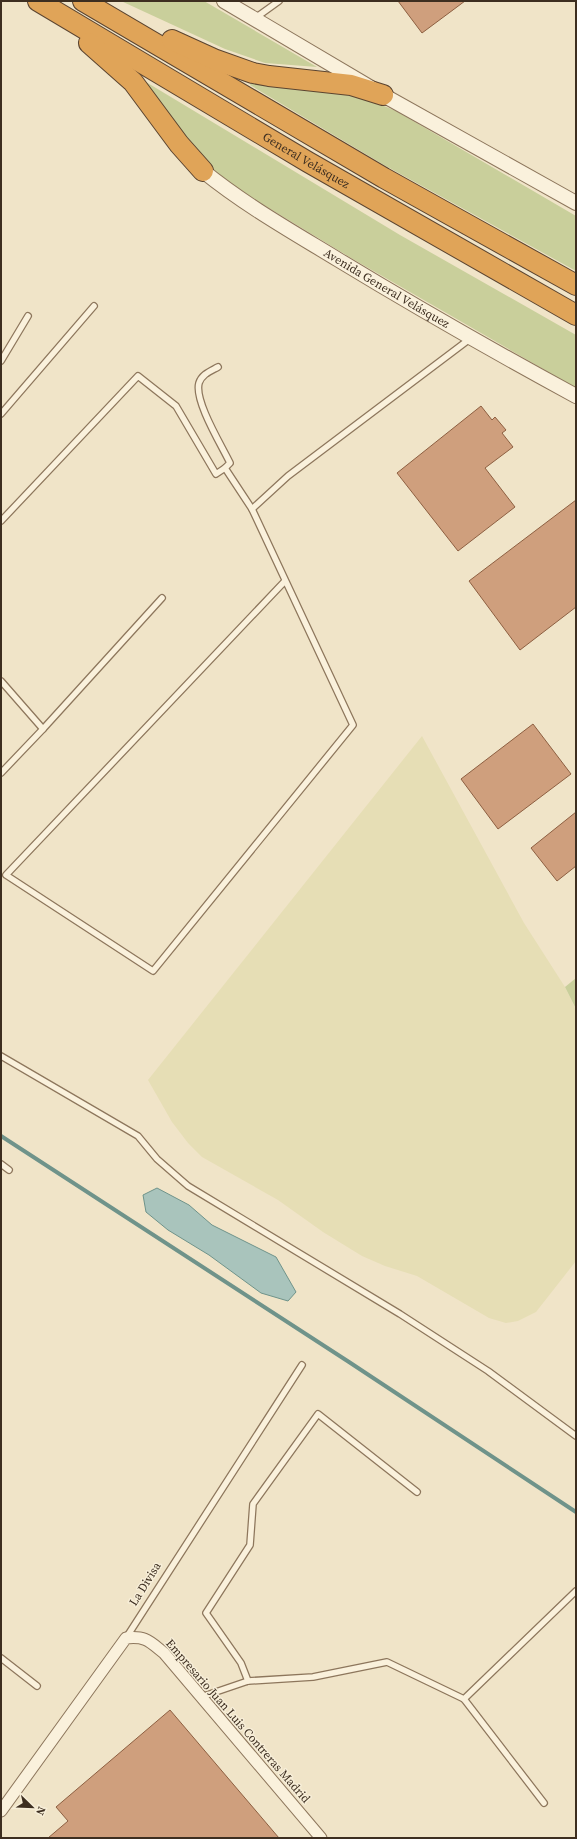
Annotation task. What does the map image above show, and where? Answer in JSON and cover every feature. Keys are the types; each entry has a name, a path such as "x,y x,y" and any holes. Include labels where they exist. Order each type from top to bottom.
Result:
{"highway":[{"path":"37,1 123,72 140,91 178,144 204,171"},
{"name":"General Velásquez","path":"37,1 308,162 576,315"},
{"name":"General Velásquez","path":"83,1 390,182 576,285"},
{"path":"86,1 237,68 269,76 351,85 383,95"}],"street":[{"path":"224,1 383,95 576,203"},
{"name":"Avenida General Velásquez","path":"204,171 251,207 471,338 576,396"},
{"name":"Empresario Juan Luis Contreras Madrid","path":"126,1638 139,1637 150,1642 164,1653 321,1838"},
{"name":"La Divisa","path":"1,1811 126,1638"}],"lane":[{"path":"254,19 279,1"},
{"path":"1,414 94,306"},
{"path":"1,361 28,316"},
{"path":"252,508 294,471 471,338"},
{"path":"1,521 138,376 176,406 216,474 226,468 230,463 201,404 199,384 205,375 218,368"},
{"path":"226,468 252,508 353,725 152,971 6,875 285,581"},
{"path":"1,773 162,598"},
{"path":"1,681 43,729"},
{"path":"1,1056 138,1136 157,1159 188,1186 400,1314 488,1371 576,1436"},
{"path":"1,1164 9,1170"},
{"name":"La Divisa","path":"126,1638 302,1365"},
{"path":"248,1681 241,1663 206,1613 250,1545 253,1504 318,1414 417,1492"},
{"path":"464,1699 576,1591"},
{"path":"1,1658 37,1686"},
{"path":"201,1697 248,1681 313,1677 387,1662 464,1699 544,1803"}],"shaded area":[{"path":"422,736 524,923 565,987 576,1010 576,1261 536,1312 518,1321 506,1323 489,1318 417,1276 385,1266 362,1256 323,1232 278,1200 202,1157 188,1143 172,1122 148,1080"}],"green space":[{"path":"121,1 204,1 317,67 265,63 225,49"},
{"path":"141,79 400,235 576,335 576,388 351,258 222,178 206,164"},
{"path":"251,83 342,94 378,103 396,111 576,216 576,271 384,165 250,85"},
{"path":"576,978 576,1009 565,987"}],"water":[{"path":"157,1188 189,1205 212,1225 276,1257 296,1292 288,1301 261,1293 209,1255 168,1230 146,1212 143,1195"}],"building":[{"path":"398,1 465,1 422,33"},
{"path":"481,406 492,420 495,417 506,430 502,433 513,447 485,468 515,507 458,551 397,473"},
{"path":"576,500 576,607 520,650 469,581"},
{"path":"533,724 571,774 498,829 461,779"},
{"path":"576,812 576,866 557,881 531,848"},
{"path":"170,1710 279,1838 48,1838 68,1821 56,1807"}],"waterway":[{"path":"1,1136 349,1362 576,1512"}]}
